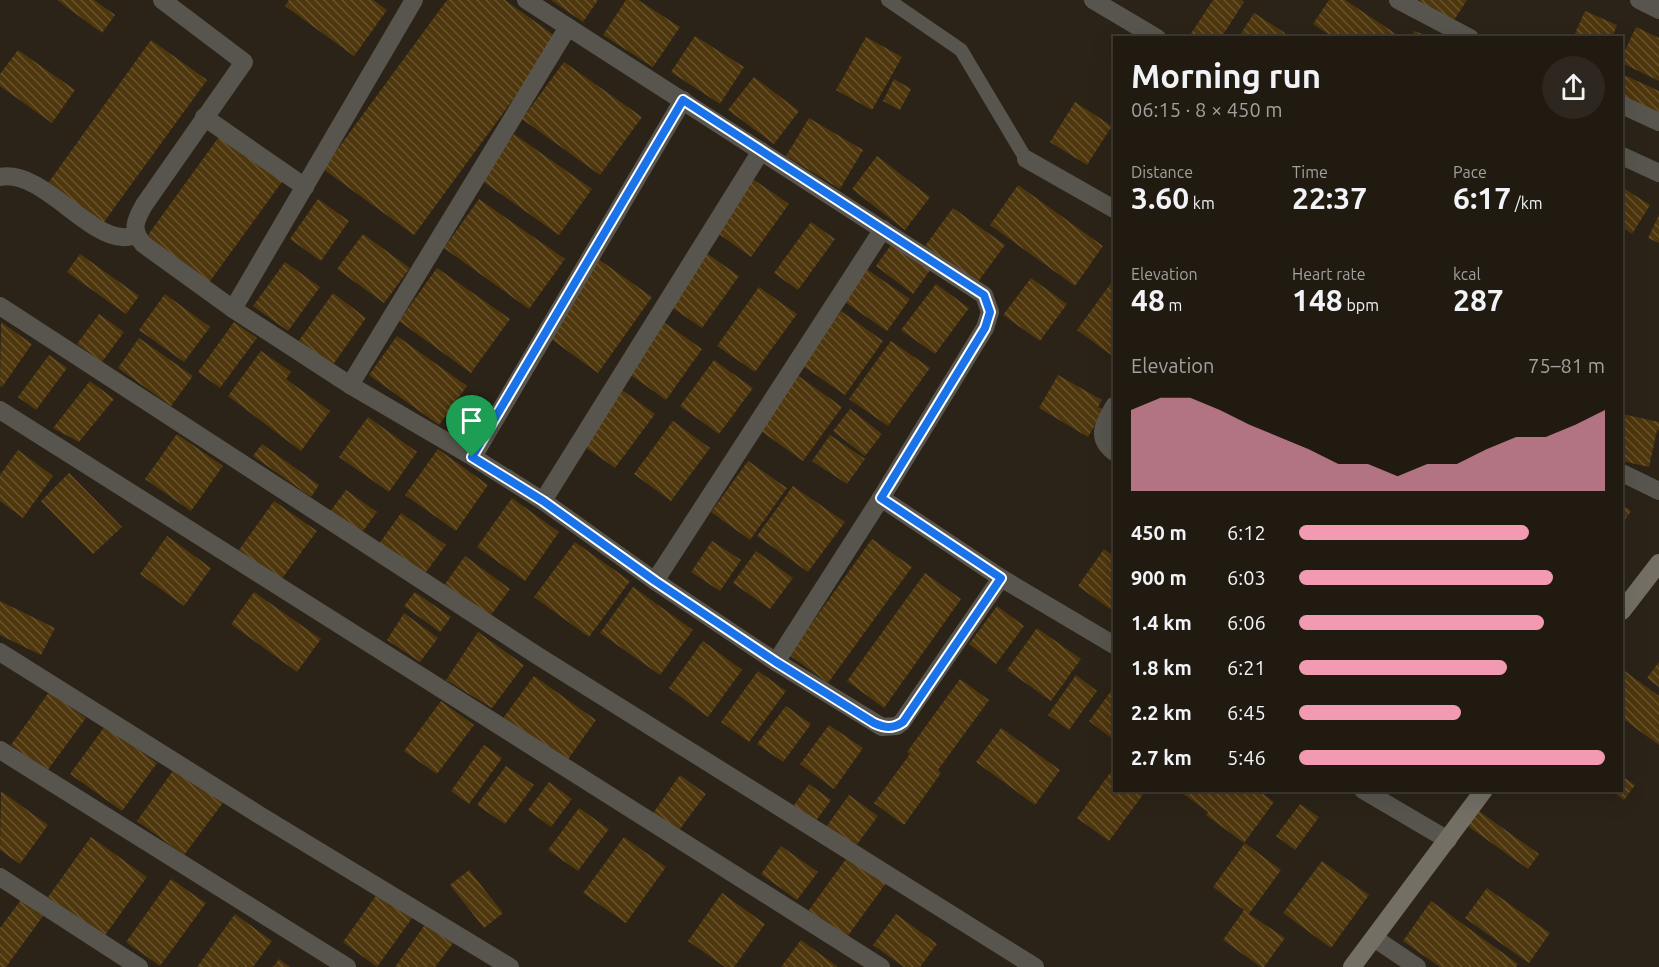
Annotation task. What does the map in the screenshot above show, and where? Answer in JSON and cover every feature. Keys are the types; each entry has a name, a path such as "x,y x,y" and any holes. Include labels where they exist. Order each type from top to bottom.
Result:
{"main road":[{"path":"1623,610 1659,563"},
{"path":"1352,967 1483,792"}],"street":[{"path":"162,0 244,62 139,214 136,222 136,235 142,243 233,309 350,385 543,501 655,581 776,662 874,723 889,728 903,722 1001,578"},
{"path":"233,309 414,0"},
{"path":"526,0 984,295 990,312 985,328 881,498 776,662"},
{"path":"1094,0 1154,36"},
{"path":"1398,0 1466,36"},
{"path":"1639,0 1659,10"},
{"path":"350,385 568,27"},
{"path":"472,457 683,100"},
{"path":"1623,105 1659,122"},
{"path":"204,117 304,187"},
{"path":"543,501 761,151"},
{"path":"1623,156 1659,173"},
{"path":"1026,159 1113,208"},
{"path":"0,177 14,177 30,182 101,230 121,237 136,235"},
{"path":"655,581 882,229"},
{"path":"0,306 538,656 1035,967"},
{"path":"1113,408 1106,421 1103,436 1107,446 1113,451"},
{"path":"0,410 881,967"},
{"path":"1623,473 1659,491"},
{"path":"881,498 1001,578 1113,644"},
{"path":"0,652 261,816 510,967"},
{"path":"0,750 347,967"},
{"path":"1366,792 1448,840"},
{"path":"0,876 139,967"},
{"path":"1374,938 1417,967"}],"lane":[{"path":"888,0 961,50 1026,159"}],"building":[{"path":"57,0 94,0 115,15 102,33"},
{"path":"289,0 373,0 387,10 354,56 285,6"},
{"path":"447,0 505,0 558,38 414,235 323,169"},
{"path":"551,0 598,0 583,22"},
{"path":"626,0 638,0 680,27 653,67 603,35"},
{"path":"1213,0 1241,0 1244,2 1222,36 1189,36"},
{"path":"1329,0 1345,0 1399,36 1331,36 1313,24"},
{"path":"1420,0 1467,0 1451,25 1418,4"},
{"path":"1585,11 1617,25 1613,36 1574,36"},
{"path":"1254,13 1285,33 1284,36 1239,36"},
{"path":"1636,27 1659,38 1659,81 1623,63 1623,55"},
{"path":"1414,31 1428,36 1413,36"},
{"path":"695,36 744,67 720,104 671,72"},
{"path":"866,37 902,57 872,110 836,90"},
{"path":"151,40 207,80 101,226 46,186"},
{"path":"18,50 75,90 52,123 0,86 0,74"},
{"path":"564,62 642,117 600,175 522,119"},
{"path":"1623,74 1659,91 1659,120 1623,103"},
{"path":"754,77 799,111 774,144 728,110"},
{"path":"894,79 911,89 900,110 883,101"},
{"path":"1075,102 1112,126 1087,165 1050,142"},
{"path":"809,118 863,150 840,189 786,156"},
{"path":"221,134 284,179 208,284 145,239"},
{"path":"514,134 592,189 559,235 481,180"},
{"path":"877,156 930,197 905,230 852,189"},
{"path":"750,177 789,204 751,257 712,229"},
{"path":"1018,185 1103,246 1075,286 990,225"},
{"path":"1623,188 1650,205 1632,234 1623,228"},
{"path":"318,199 349,221 321,261 290,239"},
{"path":"479,199 565,259 529,309 444,248"},
{"path":"953,208 1005,245 977,283 925,246"},
{"path":"1659,215 1659,243 1648,238"},
{"path":"811,222 835,239 798,290 774,273"},
{"path":"363,234 410,268 384,303 337,269"},
{"path":"893,242 931,269 913,294 876,266"},
{"path":"702,250 739,276 702,328 664,302"},
{"path":"80,254 139,296 126,314 67,272"},
{"path":"594,256 652,297 598,373 540,331"},
{"path":"285,262 320,287 288,331 253,306"},
{"path":"437,268 510,319 471,373 399,321"},
{"path":"865,268 910,299 887,331 842,300"},
{"path":"1031,278 1067,304 1040,341 1003,315"},
{"path":"1113,280 1113,356 1077,330"},
{"path":"936,284 969,308 935,354 901,330"},
{"path":"759,287 797,314 755,372 717,346"},
{"path":"333,293 366,318 332,366 298,342"},
{"path":"165,294 210,327 184,362 139,330"},
{"path":"841,311 883,341 845,395 803,366"},
{"path":"99,314 124,332 102,362 77,344"},
{"path":"662,321 702,349 666,400 625,371"},
{"path":"1,322 32,344 2,387 0,386"},
{"path":"234,322 257,338 220,388 198,372"},
{"path":"397,336 467,386 439,425 369,375"},
{"path":"139,338 193,376 171,406 118,368"},
{"path":"891,341 930,368 888,426 849,399"},
{"path":"261,351 291,372 286,379 330,411 301,451 228,396"},
{"path":"49,355 67,368 36,410 18,397"},
{"path":"714,360 753,388 719,434 680,406"},
{"path":"797,375 842,407 803,461 758,429"},
{"path":"1058,375 1102,400 1098,407 1104,410 1088,437 1039,408"},
{"path":"90,381 114,399 79,442 53,428"},
{"path":"618,387 655,414 615,468 578,442"},
{"path":"850,409 882,434 865,456 833,431"},
{"path":"1623,414 1659,422 1659,431 1657,430 1649,467 1623,461"},
{"path":"368,417 417,452 389,492 339,457"},
{"path":"673,421 710,448 671,501 634,474"},
{"path":"177,434 223,466 191,511 145,479"},
{"path":"830,435 865,459 847,484 812,461"},
{"path":"262,444 319,485 311,497 253,456"},
{"path":"438,449 488,485 456,531 405,495"},
{"path":"18,450 53,476 23,518 0,501 0,475"},
{"path":"748,461 787,488 750,540 711,512"},
{"path":"69,473 122,527 93,554 41,501"},
{"path":"793,486 845,522 808,572 757,536"},
{"path":"346,490 377,512 360,535 329,513"},
{"path":"512,498 559,532 525,581 477,547"},
{"path":"274,501 317,531 281,580 239,550"},
{"path":"1623,505 1631,511 1623,523"},
{"path":"401,513 446,545 423,576 379,544"},
{"path":"167,536 211,568 184,606 140,574"},
{"path":"872,539 912,567 828,683 789,655"},
{"path":"712,541 741,560 720,591 691,572"},
{"path":"575,542 630,581 589,637 534,597"},
{"path":"1104,549 1113,555 1113,611 1078,586"},
{"path":"756,551 793,578 770,609 733,583"},
{"path":"465,556 510,589 488,619 443,587"},
{"path":"925,573 961,599 884,708 847,681"},
{"path":"633,587 693,630 660,675 600,633"},
{"path":"254,592 321,639 297,672 231,624"},
{"path":"415,592 451,617 440,632 404,606"},
{"path":"0,601 55,628 41,655 0,635"},
{"path":"997,606 1024,626 996,664 969,644"},
{"path":"404,613 438,638 420,662 387,640"},
{"path":"1037,628 1081,659 1051,701 1007,670"},
{"path":"478,632 524,665 492,708 446,680"},
{"path":"703,641 742,670 708,717 669,688"},
{"path":"1659,662 1659,687 1647,678"},
{"path":"1623,670 1659,696 1659,745 1623,719"},
{"path":"758,671 786,691 749,742 721,722"},
{"path":"1076,675 1097,691 1069,730 1048,715"},
{"path":"534,676 596,720 564,765 501,721"},
{"path":"960,679 989,700 938,770 941,773 904,825 874,803 910,754 907,752"},
{"path":"1113,688 1113,739 1089,721"},
{"path":"49,692 86,718 47,771 11,745"},
{"path":"441,701 474,725 437,774 404,751"},
{"path":"786,706 811,724 783,762 757,744"},
{"path":"829,725 863,748 834,789 800,764"},
{"path":"105,726 157,763 122,811 70,774"},
{"path":"1001,728 1060,770 1035,805 976,762"},
{"path":"484,745 502,758 469,804 451,791"},
{"path":"177,765 225,800 184,855 137,821"},
{"path":"506,766 534,785 505,824 477,805"},
{"path":"1113,769 1113,792 1145,792 1109,841 1077,818"},
{"path":"680,775 706,794 671,841 646,823"},
{"path":"1623,777 1635,785 1624,800 1614,792 1623,792"},
{"path":"549,782 572,799 551,827 528,810"},
{"path":"809,784 831,800 807,833 785,818"},
{"path":"1,791 48,825 20,864 0,850"},
{"path":"1181,792 1261,792 1274,802 1244,843 1206,815 1208,812"},
{"path":"849,795 878,816 852,851 823,831"},
{"path":"1300,804 1319,817 1295,850 1276,836"},
{"path":"579,808 609,829 578,871 548,850"},
{"path":"1476,809 1539,854 1528,869 1465,824"},
{"path":"91,837 147,877 103,938 48,897"},
{"path":"624,837 666,867 626,923 583,893"},
{"path":"1245,843 1281,870 1249,914 1285,938 1264,967 1223,940 1244,910 1213,887"},
{"path":"781,846 818,872 797,900 761,874"},
{"path":"851,852 889,879 839,948 801,921"},
{"path":"1322,861 1369,895 1331,948 1283,913"},
{"path":"469,870 503,913 484,928 450,885"},
{"path":"171,879 206,903 160,966 126,942"},
{"path":"1487,888 1550,933 1529,963 1465,918"},
{"path":"380,890 415,914 377,967 343,942"},
{"path":"722,893 765,924 734,967 725,967 688,941"},
{"path":"21,900 43,916 6,967 0,967 0,928"},
{"path":"1431,901 1518,964 1516,967 1440,967 1403,941"},
{"path":"235,914 272,941 253,967 197,967"},
{"path":"896,914 937,944 920,967 904,967 873,945"},
{"path":"427,922 454,942 435,967 395,967"},
{"path":"801,940 838,967 781,967"},
{"path":"279,959 290,967 273,967"}],"route":[{"path":"683,100 984,295 990,312 985,328 881,498 1001,578 903,722 889,728 882,727 776,662 655,581 543,501 472,457 683,100"}]}
